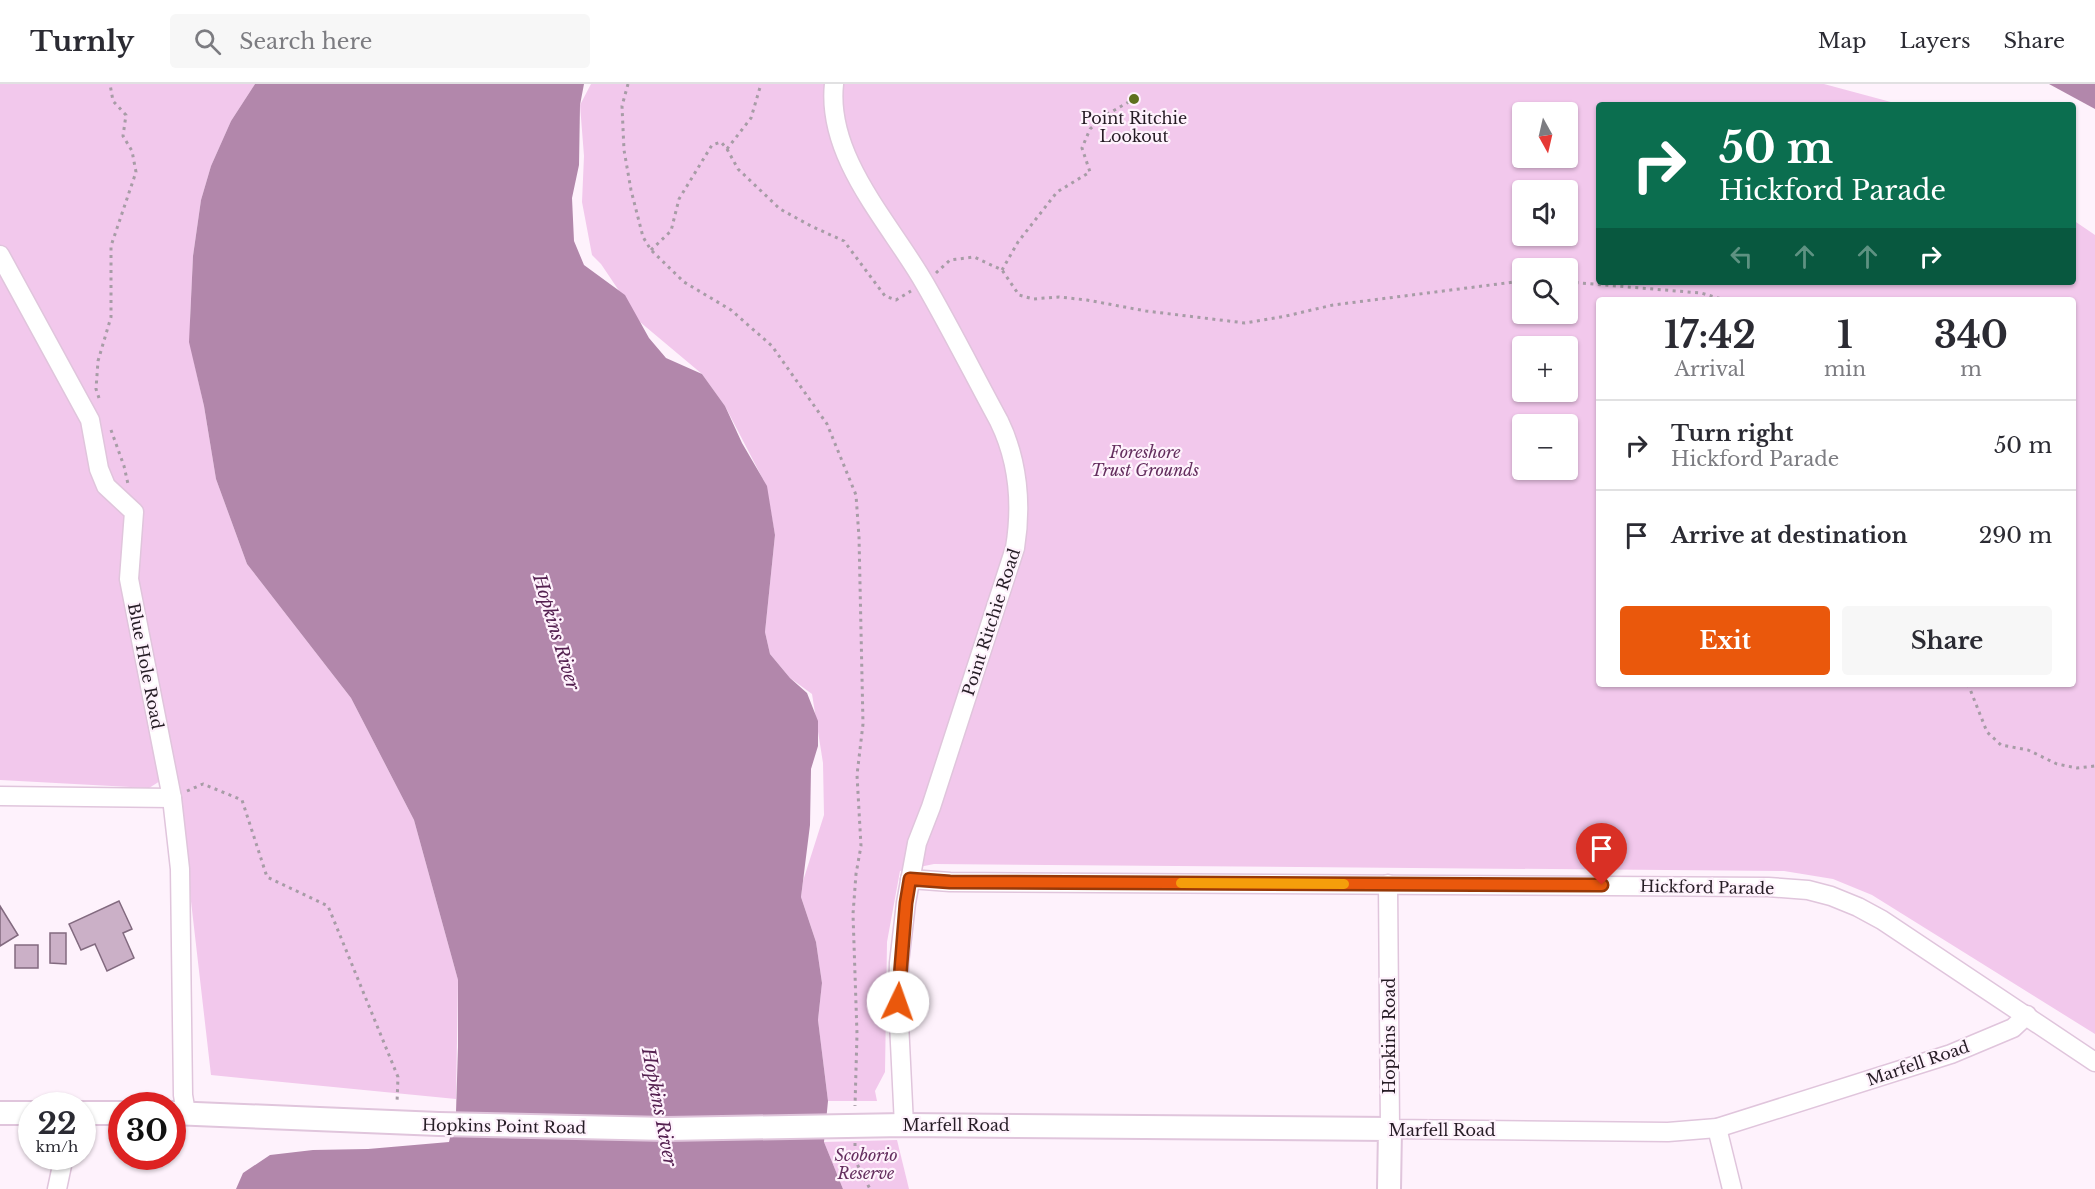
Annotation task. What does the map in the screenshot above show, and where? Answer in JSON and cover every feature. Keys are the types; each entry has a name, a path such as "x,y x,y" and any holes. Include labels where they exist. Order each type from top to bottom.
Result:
{"street":[{"name":"Point Ritchie Road","path":"834,84 835,114 849,162 924,282 1008,439 1014,464 1019,515 1015,548 931,807 917,843 910,879 900,953 898,1002 904,1125"},
{"path":"0,255 90,420 99,469 106,486 134,512"},
{"name":"Blue Hole Road","path":"134,512 129,579 172,798 180,869 183,1092"},
{"path":"0,796 172,798"},
{"name":"Hickford Parade","path":"910,879 962,882 1768,887 1808,890 1840,899 1882,920 2095,1062"},
{"name":"Hopkins Road","path":"1388,884 1389,1189"},
{"name":"Marfell Road","path":"845,1126 1668,1132 1717,1128 1951,1054 2013,1028 2027,1015"},
{"path":"0,1113 18,1113"},
{"name":"Hopkins Point Road","path":"186,1113 439,1124 667,1130 845,1126"},
{"path":"1717,1128 1732,1189"},
{"path":"57,1189 61,1170"}],"path":[{"path":"100,400 96,389 98,361 111,317 111,246 136,172 132,151 123,136 126,115 113,101 110,84"},
{"path":"628,84 622,106 624,150 643,237 651,250 684,282 731,310 772,346 827,424 856,495 863,724 857,775 861,846 853,914 857,1034 845,1126 855,1160 870,1189"},
{"path":"727,149 751,118 761,84"},
{"path":"1002,270 1018,242 1057,192 1090,172 1082,148 1090,129 1104,116 1134,99"},
{"path":"651,250 671,231 679,199 712,145 721,142 738,169 780,209 844,241 885,296 896,300 924,282 950,260 974,257 1002,270 1019,295 1033,299 1059,297 1087,300 1146,311 1245,323 1333,305 1512,281"},
{"path":"1578,283 1596,284"},
{"path":"1604,285 1701,293 1715,297"},
{"path":"108,422 124,466 134,512"},
{"path":"1969,687 1987,732 2001,745 2028,750 2057,764 2077,768 2095,766"},
{"path":"172,798 203,784 242,800 267,877 328,906 398,1077 397,1122"}],"green space":[{"path":"0,84 255,84 231,121 211,166 201,200 193,256 190,320 194,362 216,479 247,564 351,698 414,820 458,980 456,1099 211,1075 176,771 149,788 0,780"},
{"name":"Foreshore Trust Grounds","path":"591,84 1824,84 1891,102 1596,102 1596,285 2076,285 2076,222 2095,235 2095,1034 1872,895 1833,879 1784,871 934,864 900,871 887,942 885,1072 875,1091 877,1101 828,1101 818,1020 822,983 816,942 801,897 803,881 824,815 823,763 812,694 790,678 770,654 765,632 775,535 766,485 725,406 702,374 640,322 601,264 592,255 582,202 584,156 580,105"},
{"name":"Scoborio Reserve","path":"897,1140 909,1189 843,1189 824,1142"}],"water":[{"name":"Hopkins River","path":"255,84 584,84 580,105 579,165 572,198 574,241 584,265 625,295 649,338 666,358 702,374 725,406 742,443 767,486 775,535 765,632 770,654 790,678 807,693 818,721 818,746 811,769 810,825 801,897 816,942 822,983 818,1020 828,1101 824,1142 843,1189 236,1189 243,1173 270,1155 313,1150 368,1149 449,1142 456,1112 458,1047 458,980 414,820 351,698 247,564 216,479 204,406 189,342 193,256 201,200 211,166 231,121"},
{"path":"2049,84 2095,84 2095,109"}],"building":[{"path":"119,901 132,929 123,933 134,958 107,971 95,944 81,950 69,924"},
{"path":"0,906 18,935 0,946"},
{"path":"50,933 66,933 66,964 50,963"},
{"path":"15,945 38,945 38,968 15,968"}],"slow traffic":[{"path":"1181,883 1344,884"}],"place":[{"name":"Point Ritchie Lookout","path":"1134,99"}],"route":[{"path":"898,1002 910,879 950,882 1602,885"}]}
